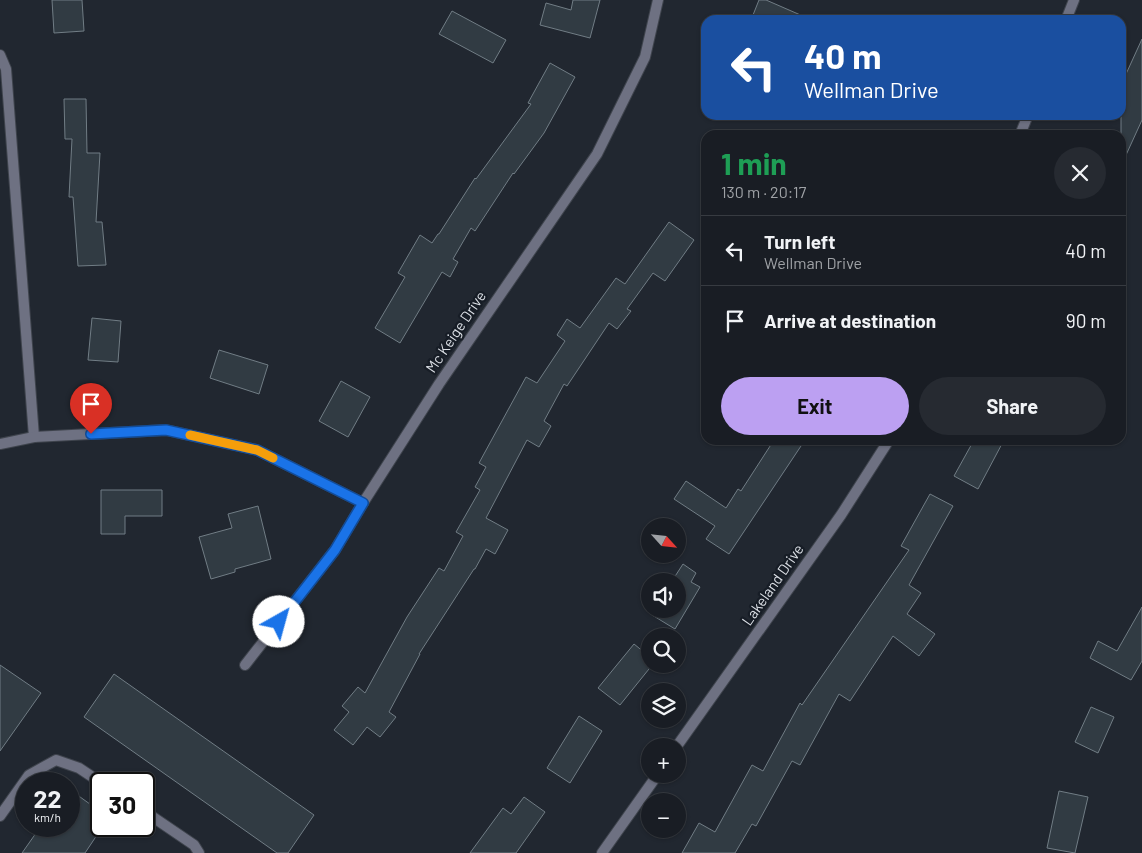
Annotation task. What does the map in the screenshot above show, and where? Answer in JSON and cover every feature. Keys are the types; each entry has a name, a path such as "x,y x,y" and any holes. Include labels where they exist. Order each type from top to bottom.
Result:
{"street":[{"name":"Mc Keige Drive","path":"245,665 335,550 439,384 597,154 645,58 658,0"},
{"path":"1068,15 1074,0"},
{"path":"0,55 6,69 34,437"},
{"path":"0,444 34,437 166,430 257,450 363,503"},
{"name":"Lakeland Drive","path":"683,738 841,515 886,445"},
{"path":"0,816 29,775 56,760 79,768 90,775"},
{"path":"602,853 652,783"},
{"path":"155,818 194,845 198,853"}],"building":[{"path":"52,0 82,0 84,31 54,33"},
{"path":"573,0 600,0 590,38 540,25 546,3 571,10"},
{"path":"759,0 766,0 800,15 753,15"},
{"path":"452,11 506,40 493,63 439,34"},
{"path":"1142,39 1142,120 1126,155 1126,130 1121,130 1121,120 1126,120 1126,74"},
{"path":"550,63 575,77 544,133 513,173 475,231 471,228 453,259 458,262 450,277 442,272 400,343 375,328 405,277 398,273 420,235 432,243 439,234 475,178 531,104 528,103"},
{"path":"64,99 86,99 87,153 100,153 96,222 102,222 106,265 78,266 73,197 69,197 72,139 65,139"},
{"path":"669,222 694,240 665,281 653,273 627,309 631,311 617,329 609,323 567,386 564,384 544,421 551,426 539,447 527,440 486,518 508,530 495,554 486,549 419,654 389,712 396,717 380,737 367,727 353,745 334,730 349,712 342,706 358,687 365,693 407,617 439,568 444,571 463,536 456,532 480,490 475,487 486,467 479,463 526,377 537,383 565,341 557,335 567,319 580,328 616,278 625,284"},
{"path":"92,318 121,321 118,362 88,360"},
{"path":"219,350 268,365 259,394 210,378"},
{"path":"341,381 370,397 348,437 319,421"},
{"path":"771,445 802,445 729,554 706,539 715,526 674,499 686,481 726,508 738,489 741,491"},
{"path":"971,445 1001,445 978,489 954,476"},
{"path":"101,490 162,490 162,516 125,516 125,534 101,534"},
{"path":"930,494 953,506 909,585 921,593 907,614 935,634 919,656 893,636 850,701 839,694 800,765 792,761 756,826 752,824 735,853 682,853 699,823 715,832 752,765 763,771 800,703 802,705 909,550 901,546"},
{"path":"258,506 271,559 235,569 235,572 211,579 199,537 232,528 228,514"},
{"path":"683,564 696,573 691,582 700,587 686,611 686,573 677,573"},
{"path":"1142,607 1142,661 1131,680 1090,658 1098,641 1117,651"},
{"path":"657,618 682,618 676,628"},
{"path":"634,644 641,650 641,673 646,673 620,705 598,688"},
{"path":"0,665 41,693 0,751"},
{"path":"114,674 314,815 288,853 277,853 84,717"},
{"path":"1091,707 1114,717 1098,753 1075,742"},
{"path":"579,716 602,731 570,783 547,768"},
{"path":"1059,791 1088,797 1075,853 1047,848"},
{"path":"80,797 90,804 90,837 96,837 85,853 22,853 33,837 80,837"},
{"path":"524,797 545,812 516,853 470,853 503,808 511,814"}],"slow traffic":[{"path":"190,435 257,450 273,458"}],"route":[{"path":"91,434 166,430 257,450 363,503 335,550 279,622"}]}
